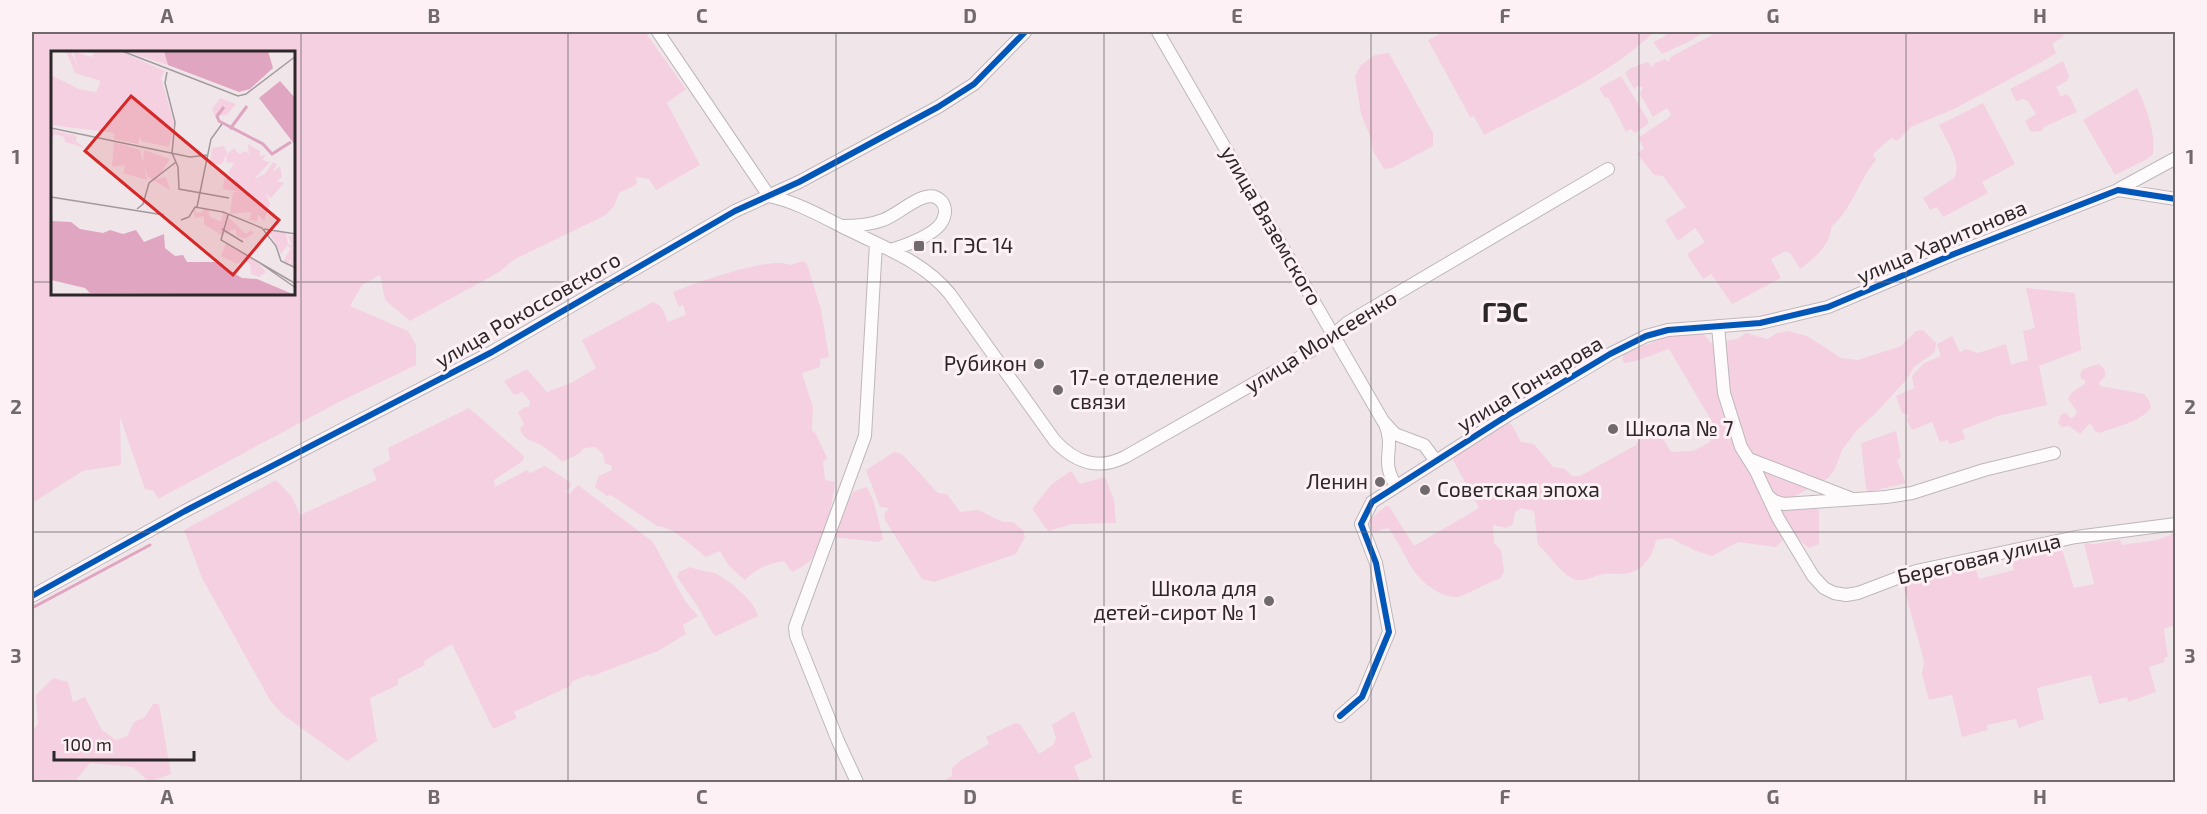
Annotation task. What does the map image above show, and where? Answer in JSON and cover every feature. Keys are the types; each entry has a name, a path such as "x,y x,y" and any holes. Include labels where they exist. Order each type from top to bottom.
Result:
{"street":[{"path":"658,32 769,196"},
{"name":"улица Рокоссовского","path":"32,596 186,511 492,352 725,217 799,182 959,95 981,78 1025,32"},
{"name":"улица Вяземского","path":"1158,32 1383,421"},
{"name":"улица Харитонова","path":"1718,326 1774,321 1828,307 1965,249 2118,190 2145,177 2175,158"},
{"name":"улица Моисеенко","path":"769,196 796,204 891,250 924,270 944,287 1055,441 1068,453 1087,463 1108,464 1125,457 1323,344 1347,323 1608,169"},
{"path":"2118,190 2175,199"},
{"path":"840,226 878,222 899,213 924,196 938,197 945,209 941,224 925,236 891,250"},
{"path":"857,783 796,636 795,627 865,436 876,243"},
{"name":"Береговая улица","path":"1718,326 1724,393 1738,441 1778,518 1813,576 1824,588 1840,594 1858,593 1888,580 1940,566 2076,537 2175,524"},
{"name":"улица Гончарова","path":"1340,716 1362,697 1389,632 1376,563 1362,524 1372,502 1508,415 1634,341 1668,330 1718,326"},
{"path":"1383,421 1395,434 1424,445 1436,461"},
{"path":"1383,421 1389,438 1387,470 1396,486"},
{"path":"1388,454 1397,443 1409,440"},
{"path":"1766,494 1774,501 1784,504 1912,493 1984,470 2054,453"},
{"path":"1747,457 1854,499"}],"shaded area":[{"path":"32,32 645,32 686,89 667,103 700,165 656,190 649,179 636,177 637,184 619,193 614,206 606,215 515,259 499,272 410,321 385,300 380,275 362,285 350,306 408,331 416,345 416,365 339,402 158,499 154,491 145,489 120,417 121,465 83,471 32,503"},
{"path":"1444,32 1654,32 1594,77 1484,135 1474,116 1470,117 1428,40"},
{"path":"1667,32 1705,32 1662,54 1653,42 1665,36"},
{"path":"1718,32 2061,32 2064,36 2052,44 2056,53 2045,60 1956,108 1911,127 1897,141 1891,138 1873,154 1876,160 1850,204 1831,227 1825,246 1800,269 1791,254 1786,251 1771,259 1781,278 1732,304 1711,274 1703,279 1687,254 1705,242 1695,228 1678,241 1665,220 1686,207 1663,176 1654,175 1637,154 1644,148 1638,138 1671,114 1667,108 1653,117 1640,94 1643,87 1637,86 1634,89 1625,73 1631,68 1648,62 1652,67 1653,64 1665,59 1668,62 1672,56"},
{"path":"1389,53 1433,133 1433,146 1392,168 1384,169 1373,151 1361,114 1355,76 1361,65 1375,55"},
{"path":"2063,61 2069,76 2068,80 2056,87 2061,97 2066,94 2070,97 2077,112 2044,127 2042,131 2031,132 2025,121 2036,114 2028,101 2023,99 2016,101 2010,89"},
{"path":"1621,76 1648,120 1648,124 1635,133 1631,129 1626,132 1608,97 1605,98 1599,88"},
{"path":"2137,88 2152,129 2153,154 2115,175 2083,120"},
{"path":"1983,103 2015,164 1982,182 1988,193 1943,217 1937,207 1930,210 1923,198 1954,178 1956,172 1955,158 1939,125"},
{"path":"803,261 807,264 821,309 829,357 820,359 820,367 802,373 813,407 812,430 827,458 823,462 825,480 835,482 822,540 808,563 792,572 784,561 778,562 754,572 745,580 729,566 720,551 706,557 670,530 657,526 595,487 599,476 612,470 611,465 605,464 603,454 595,447 584,448 580,453 563,462 543,446 527,439 522,433 520,429 524,424 518,412 529,407 530,401 522,392 514,395 504,381 527,369 547,392 571,383 596,368 582,340 653,302 662,308 668,322 686,315 683,305 679,307 673,292 750,267 781,263 790,265"},
{"path":"2026,288 2075,293 2081,350 2039,366 2047,405 1998,416 1964,429 1962,430 1965,439 1949,444 1948,440 1940,442 1932,422 1912,430 1907,421 1909,415 1902,413 1896,396 1914,388 1912,376 1924,363 1941,356 1937,344 1952,336 1960,352 1966,349 1978,353 2006,344 2011,365 2028,360 2023,331 2035,328"},
{"path":"1923,330 1936,343 1935,352 1914,367 1906,380 1857,430 1842,450 1835,469 1828,478 1788,500 1805,503 1819,510 1819,544 1808,548 1795,535 1782,531 1782,541 1776,547 1738,542 1712,556 1670,538 1656,540 1648,560 1633,572 1576,580 1562,571 1538,545 1534,511 1521,508 1515,512 1513,524 1506,528 1493,525 1494,543 1501,550 1504,571 1501,578 1466,594 1451,597 1438,592 1420,579 1388,528 1373,532 1370,524 1373,517 1389,506 1414,546 1479,508 1453,460 1457,453 1505,421 1512,425 1521,442 1534,444 1553,467 1565,469 1572,476 1580,476 1636,445 1648,428 1655,426 1671,452 1693,451 1710,442 1714,430 1711,420 1669,349 1636,361 1624,363 1622,359 1624,354 1670,335 1703,333 1711,343 1737,339 1746,333 1767,339 1777,333 1788,331 1807,336 1841,358 1858,360 1901,346 1916,331"},
{"path":"2099,364 2105,370 2105,377 2099,382 2100,386 2144,394 2151,407 2135,420 2099,433 2090,423 2080,434 2069,426 2061,427 2058,423 2061,414 2066,413 2071,418 2077,412 2068,399 2071,393 2085,384 2080,374 2083,369"},
{"path":"469,408 524,456 523,461 494,480 495,487 527,470 530,473 545,466 570,482 571,486 566,491 569,494 578,485 653,542 685,601 698,616 683,625 686,634 658,651 573,681 570,686 514,712 517,718 493,729 452,644 424,661 425,665 398,679 398,685 370,698 377,741 347,761 282,714 270,700 202,578 184,530 276,480 292,497 300,515 377,480 372,469 390,460 388,448"},
{"path":"1896,431 1901,457 1897,460 1906,483 1868,492 1861,443"},
{"path":"894,452 902,454 938,493 947,494 960,512 978,510 1003,522 1013,522 1023,530 1025,537 1016,554 934,582 922,579 885,520 884,514 889,508 880,507 866,470"},
{"path":"1071,471 1080,484 1105,477 1114,500 1116,523 1073,524 1048,531 1032,509 1052,484"},
{"path":"867,487 874,502 883,539 879,542 832,537 840,514 854,491"},
{"path":"2175,532 2175,625 2164,629 2168,657 2164,658 2165,662 2149,667 2156,692 2128,702 2127,697 2099,704 2091,675 2037,688 2044,719 2019,728 2016,719 1987,725 1988,730 1962,737 1952,695 1929,700 1922,674 1924,661 1903,584 1975,566 1979,579 2014,570 2012,557 2061,546 2074,588 2094,584 2084,543 2094,544 2120,540 2122,545 2157,540"},
{"path":"690,567 714,573 726,580 746,597 758,616 716,636 713,634 677,577 679,572"},
{"path":"53,678 68,682 73,702 85,697 102,730 116,740 127,736 134,722 145,717 153,704 159,704 171,774 149,782 133,767 90,763 75,781 32,782 32,731 38,724 36,695"},
{"path":"1074,711 1092,757 1074,766 1080,782 943,782 952,776 952,768 961,760 989,744 986,737 1015,723 1020,724 1039,754 1053,745 1056,738 1052,725"}],"waterway":[{"path":"32,608 150,545"}],"cycle path":[{"path":"32,596 185,511 492,352 735,211 799,182 938,107 974,84 1025,32"},
{"path":"1340,716 1362,697 1389,632 1376,563 1361,524 1372,502 1508,415 1610,354 1646,336 1668,330 1760,323 1828,307 1954,254 2118,190 2176,199"}],"place":[{"name":"п. ГЭС 14","path":"919,246"},
{"name":"Рубикон","path":"1039,364"},
{"name":"17-е отделение связи","path":"1058,390"},
{"name":"Школа № 7","path":"1613,429"},
{"name":"Ленин","path":"1380,482"},
{"name":"Советская эпоха","path":"1425,490"},
{"name":"Школа для детей-сирот № 1","path":"1269,601"}],"district":[{"name":"ГЭС","path":"1505,313"}]}
